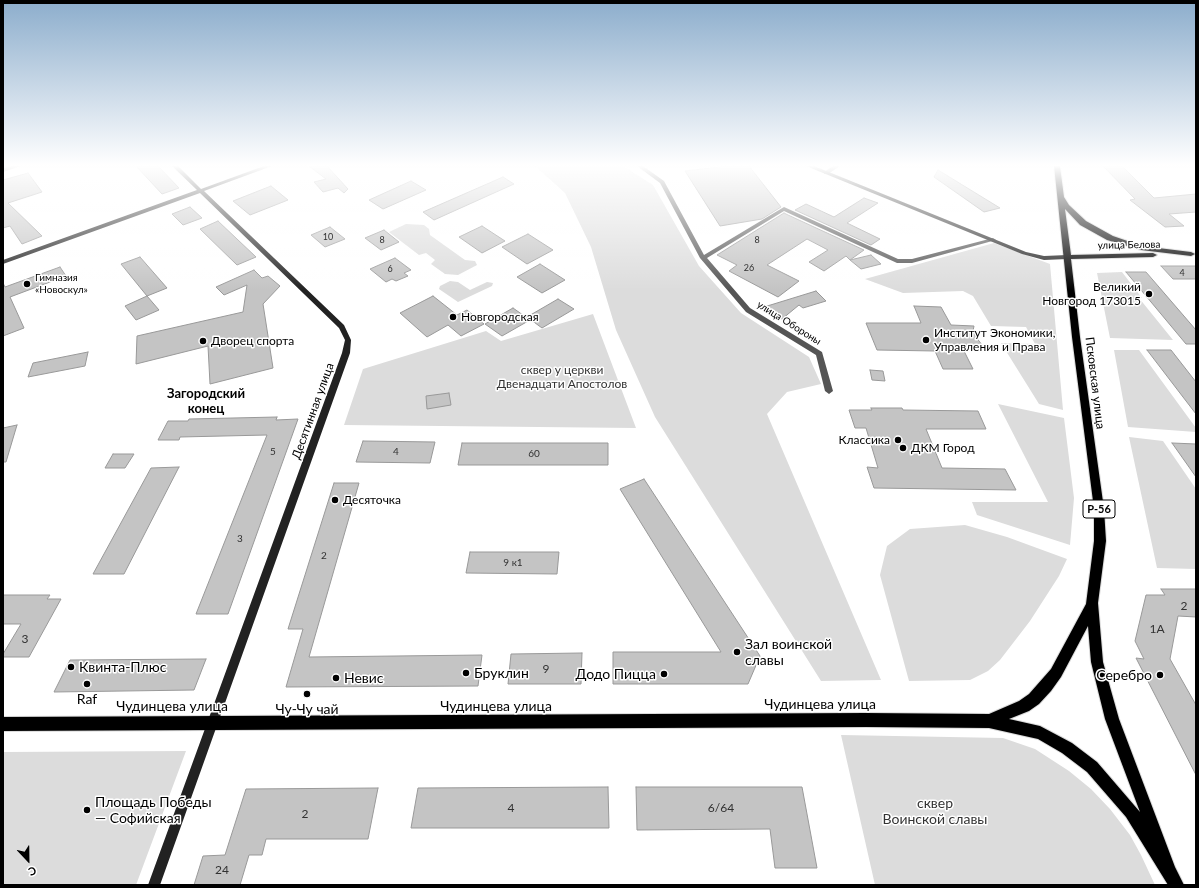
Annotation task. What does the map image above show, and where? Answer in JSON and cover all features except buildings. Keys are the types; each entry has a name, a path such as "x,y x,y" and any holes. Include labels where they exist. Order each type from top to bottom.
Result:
{"main road":[{"name":"Псковская улица","path":"1062,207 1083,392 1099,509 1100,541 1092,603"},
{"name":"улица Белова","path":"1068,207 1083,222 1110,238 1142,248 1193,254"},
{"name":"улица Белова","path":"1067,257 1193,254"},
{"name":"Чудинцева улица","path":"989,721 1024,706 1034,699 1046,686 1056,673 1074,641 1092,603"},
{"path":"1092,603 1097,662 1112,719 1169,871 1176,885"},
{"name":"Чудинцева улица","path":"3,724 866,720 989,721 1040,733 1067,748 1092,767 1131,812 1169,871"}],"street":[{"path":"3,262 154,207"},
{"name":"Десятинная улица","path":"154,885 346,353 348,340 342,327 216,207"},
{"name":"улица Обороны","path":"676,207 703,258 748,310 819,354 829,391"},
{"path":"912,207 1039,257 1067,257"},
{"path":"703,258 784,209 897,261 912,261 993,240"}],"green space":[{"path":"572,207 666,207 699,266 741,313 809,357 821,384 787,392 767,414 881,680 821,681 655,417 616,330 591,247"},
{"path":"406,224 424,225 429,229 430,235 465,260 475,261 477,265 458,275 445,274 431,264 435,260 426,253 419,255 389,232"},
{"path":"994,243 1050,264 1063,410 1039,404 1001,343 1035,344 1026,327 991,326 973,296 963,291 903,293 865,279"},
{"path":"1122,272 1142,298 1139,298 1173,340 1110,338 1097,273"},
{"path":"450,281 458,282 470,290 487,282 493,283 492,286 458,302 439,289 440,286"},
{"name":"сквер у церкви Двенадцати Апостолов","path":"593,314 636,428 344,425 363,369 486,331 501,341"},
{"path":"1114,350 1139,350 1196,428 1196,432 1128,427"},
{"path":"998,404 1064,418 1074,498 1070,545 977,515 972,502 1048,502"},
{"path":"1129,437 1163,441 1196,489 1196,569 1157,568"},
{"path":"965,525 1007,537 1067,559 1059,576 1030,621 1000,660 988,671 970,680 909,681 880,575 887,546 910,529"},
{"name":"сквер Воинской славы","path":"841,735 1003,738 1035,749 1069,771 1091,789 1110,809 1130,835 1155,885 875,885"},
{"name":"Площадь Победы — Софийская","path":"186,751 136,885 3,885 3,752"}],"place":[{"name":"Гимназия «Новоскул»","path":"27,284"},
{"name":"Великий Новгород 173015","path":"1149,294"},
{"name":"Новгородская","path":"453,317"},
{"name":"Институт Экономики, Управления и Права","path":"926,340"},
{"name":"Дворец спорта","path":"203,341"},
{"name":"Классика","path":"898,440"},
{"name":"ДКМ Город","path":"903,448"},
{"name":"Десяточка","path":"335,500"},
{"name":"Зал воинской славы","path":"737,652"},
{"name":"Квинта-Плюс","path":"71,667"},
{"name":"Бруклин","path":"466,673"},
{"name":"Додо Пицца","path":"664,674"},
{"name":"Серебро","path":"1160,675"},
{"name":"Невис","path":"336,678"},
{"name":"Raf","path":"87,684"},
{"name":"Чу-Чу чай","path":"307,694"},
{"name":"Площадь Победы — Софийская","path":"87,810"}],"district":[{"name":"Загородский конец","path":"206,402"}]}
